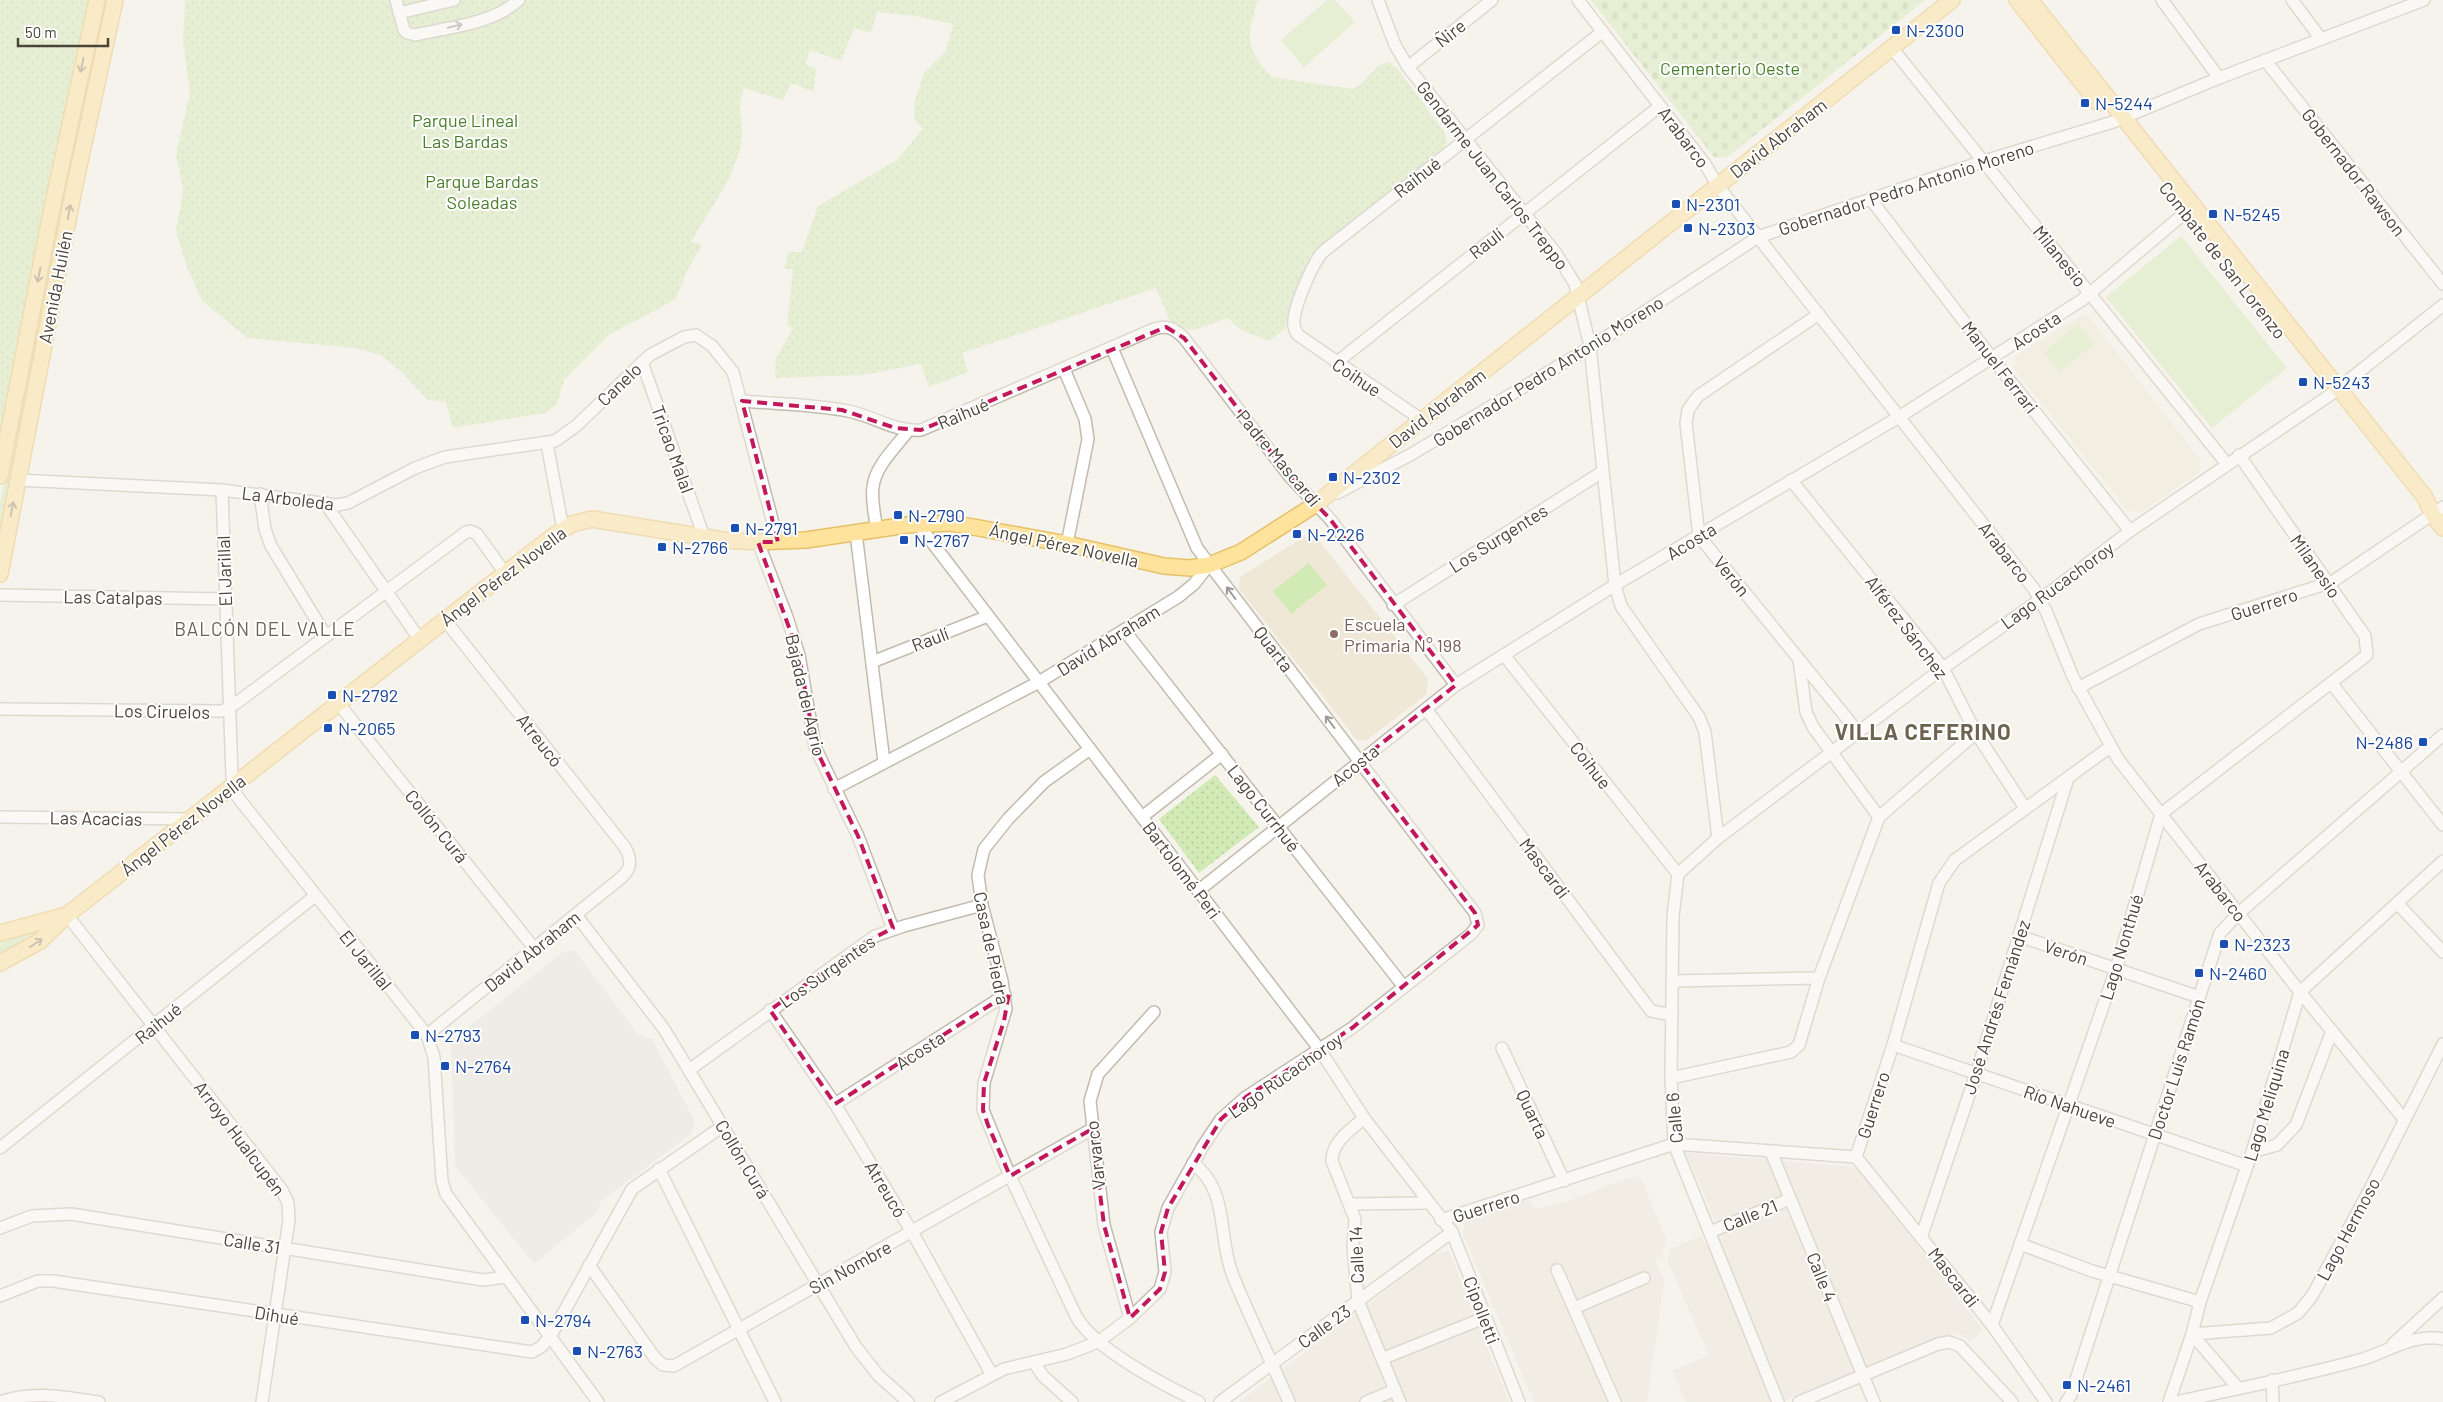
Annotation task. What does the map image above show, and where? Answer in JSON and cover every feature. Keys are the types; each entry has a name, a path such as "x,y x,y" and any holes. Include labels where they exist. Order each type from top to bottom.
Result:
{"main road":[{"name":"Avenida Huilén","path":"0,476 52,208 97,0"},
{"name":"Avenida Huilén","path":"0,574 74,189 115,0"},
{"name":"David Abraham","path":"1209,565 1241,552 1316,504 1952,0"},
{"name":"Combate de San Lorenzo","path":"2017,0 2118,120 2334,391 2438,511 2443,528"},
{"name":"Combate de San Lorenzo","path":"2030,0 2118,120"},
{"name":"Ángel Pérez Novella","path":"0,963 40,941 67,915 505,573 563,529 582,520 592,519 704,537 758,542 778,542 918,524 951,523 1067,544 1164,566 1190,568 1209,565"},
{"name":"Ángel Pérez Novella","path":"0,933 67,915"}],"street":[{"path":"396,0 407,33 415,35 482,20 498,14 519,0"},
{"path":"399,13 454,0"},
{"name":"Gendarme Juan Carlos Treppo","path":"1378,0 1395,45 1408,67 1564,264 1578,296 1590,346 1615,585 1621,606 1699,717 1705,732 1718,838"},
{"name":"Ñire","path":"1408,67 1492,0"},
{"name":"Arabarco","path":"1578,0 1705,164 1718,186 2041,599 2078,688 2110,748 2300,992 2404,1119"},
{"path":"2162,0 2219,78"},
{"path":"2292,0 2321,39"},
{"name":"Gobernador Pedro Antonio Moreno","path":"1316,504 1410,455 1590,346 1598,344 1758,237 2118,120 2219,78 2424,0"},
{"name":"Raihué","path":"1295,330 1295,315 1312,266 1320,255 1602,32"},
{"name":"Milanesio","path":"1892,48 2227,464"},
{"name":"Gobernador Rawson","path":"2265,60 2443,284"},
{"name":"Raulí","path":"1336,363 1660,106"},
{"name":"Manuel Ferrari","path":"1872,201 1992,358 2130,531"},
{"name":"Acosta","path":"1198,891 1456,685 1615,585 1899,416 1992,358 2090,294 2189,209"},
{"name":"Lago Rucachoroy","path":"1678,874 1718,838 1943,668 2041,599 2130,531 2334,391 2443,305"},
{"path":"1699,536 1686,422 1688,410 1698,396 1819,314"},
{"name":"Raihué","path":"742,401 842,410 908,431 936,426 1154,329 1173,328"},
{"name":"Padre Mascardi","path":"1173,328 1184,338 1290,477 1316,504 1456,685"},
{"name":"Coihue","path":"1295,330 1302,340 1422,420"},
{"name":"Canelo","path":"548,444 570,431 642,362 659,349 684,337 696,335 707,341 729,365 742,401"},
{"name":"Quarta","path":"1112,348 1190,534 1209,565 1475,913 1478,925"},
{"name":"Tricao Malal","path":"642,362 704,537"},
{"path":"1064,369 1084,419 1088,439 1067,544"},
{"path":"742,401 778,542"},
{"path":"877,530 873,494 875,479 882,464 908,431"},
{"name":"La Arboleda","path":"18,480 222,490 325,503 348,503 415,468 445,457 548,444"},
{"path":"548,444 563,529"},
{"name":"Milanesio","path":"2239,455 2365,636 2367,655 2332,684"},
{"name":"Los Surgentes","path":"1393,605 1602,472"},
{"name":"Alférez Sánchez","path":"1792,480 1943,668 1976,733 2025,808"},
{"name":"El Jarillal","path":"222,490 233,786 244,808 427,1035 433,1050 442,1181 446,1194 598,1402"},
{"path":"260,494 271,546 326,636"},
{"path":"325,503 420,640"},
{"name":"Guerrero","path":"2078,688 2200,624 2328,583 2438,511"},
{"name":"Bartolomé Peri","path":"918,524 1320,1050 1364,1118 1441,1220"},
{"name":"Los Ciruelos","path":"0,709 214,712 229,708 462,534 470,531 474,532 505,573"},
{"path":"856,533 884,762"},
{"name":"Verón","path":"1699,536 1858,732"},
{"name":"Bajada del Agrio","path":"758,542 794,636 815,747 858,836 893,929"},
{"name":"David Abraham","path":"834,789 1039,682 1186,590 1209,565"},
{"name":"Las Catalpas","path":"0,595 225,599"},
{"name":"Raulí","path":"872,662 988,616"},
{"name":"Atreucó","path":"445,620 624,846 631,862"},
{"name":"Lago Currhué","path":"1124,630 1404,987"},
{"name":"Coihue","path":"1504,655 1678,874"},
{"path":"1799,659 1806,712 1813,727 1830,753 1879,817"},
{"path":"2161,814 2332,684 2443,825"},
{"name":"Collón Curá","path":"339,704 534,948"},
{"name":"Mascardi","path":"1426,709 1651,1011 1672,1015"},
{"path":"1671,1078 1791,1052 1799,1045 1819,978 1879,817 1976,733"},
{"name":"Doctor Luis Ramón","path":"2066,1402 2072,1395 2220,933 2239,913 2443,736"},
{"name":"Casa de Piedra","path":"1090,748 1044,782 992,838 980,861 978,874 982,905 1005,995 1004,1021 984,1083 983,1110 1010,1176 1076,1316 1085,1330 1098,1342 1175,1390 1199,1402"},
{"name":"Guerrero","path":"1441,1220 1674,1144 1856,1157 1893,1045 1939,883 1955,860 2110,748"},
{"path":"1142,817 1222,754"},
{"name":"José Andrés Fernández","path":"1922,1235 1976,1074 2068,778"},
{"name":"Lago Nonthué","path":"1992,1325 2116,968 2161,814"},
{"name":"Las Acacias","path":"0,817 191,819"},
{"name":"David Abraham","path":"427,1035 626,874 631,862"},
{"path":"2300,992 2443,862"},
{"name":"Calle 6","path":"1678,874 1673,916 1671,1078 1674,1144 1778,1402"},
{"name":"Raihué","path":"0,1148 315,896"},
{"path":"2397,903 2443,952"},
{"name":"Los Surgentes","path":"689,1070 864,942 893,929 982,905"},
{"name":"Arroyo Hualcupén","path":"67,915 286,1196 290,1210 262,1402"},
{"name":"Collón Curá","path":"576,915 653,1014 870,1366 908,1402"},
{"name":"Lago Rucachoroy","path":"941,1402 992,1375 1067,1354 1098,1342 1130,1318 1154,1296 1164,1281 1161,1232 1164,1220 1211,1132 1233,1108 1320,1050 1471,934 1478,925"},
{"name":"Verón","path":"2019,936 2199,997"},
{"path":"1673,981 1819,978"},
{"name":"Lago Meliquina","path":"2169,1402 2192,1334 2200,1302 2252,1152 2300,992"},
{"name":"Acosta","path":"835,1104 1005,995"},
{"name":"Atreucó","path":"770,1010 835,1104 912,1232 992,1375"},
{"name":"Varvarco","path":"1130,1318 1104,1225 1090,1101 1098,1074 1154,1012"},
{"path":"2252,1152 2277,1145 2296,1125 2332,1031"},
{"name":"Lago Hermoso","path":"2192,1334 2271,1328 2298,1314 2316,1288 2443,1044"},
{"name":"Río Nahueve","path":"1893,1045 2247,1166"},
{"name":"Quarta","path":"1502,1048 1564,1181"},
{"name":"Calle 14","path":"1364,1118 1337,1143 1332,1151 1332,1161 1355,1219 1353,1247 1358,1301 1384,1358 1400,1402"},
{"path":"550,1338 627,1195 639,1183 723,1126"},
{"name":"Sin Nombre","path":"589,1265 663,1365 674,1366 1092,1129"},
{"name":"Calle 4","path":"1771,1152 1874,1402"},
{"name":"Mascardi","path":"1856,1157 1922,1235 1992,1325 2046,1402"},
{"path":"1193,1163 1203,1171 1216,1192 1232,1273 1289,1402"},
{"path":"659,1169 775,1402"},
{"name":"Calle 21","path":"1710,1232 1790,1199"},
{"path":"1350,1204 1428,1203"},
{"name":"Calle 31","path":"0,1228 32,1216 64,1214 483,1280 506,1277"},
{"name":"Cipolletti","path":"1441,1220 1452,1232 1484,1318 1519,1402"},
{"name":"Calle 23","path":"1220,1402 1452,1232"},
{"path":"2020,1244 2092,1271 2200,1302"},
{"path":"1557,1270 1615,1402"},
{"path":"1574,1308 1644,1278"},
{"name":"Dihué","path":"0,1296 46,1280 527,1352 537,1350 550,1338"},
{"path":"2387,1348 2443,1298"},
{"path":"1384,1358 1484,1318"},
{"path":"2192,1334 2238,1388"},
{"path":"2177,1402 2363,1359 2387,1348 2426,1338 2443,1339"},
{"path":"1799,1402 1938,1344 1955,1343 2012,1402"},
{"path":"1034,1362 1043,1376 1072,1402"},
{"path":"2272,1380 2273,1402"},
{"path":"1366,1402 1395,1390"},
{"path":"0,1402 20,1395 44,1394 99,1402"}],"highlighted area":[{"path":"1166,327 1184,338 1290,477 1330,519 1456,685 1359,761 1475,913 1478,925 1352,1028 1246,1097 1221,1119 1168,1208 1161,1232 1165,1272 1160,1289 1130,1318 1104,1225 1092,1129 1010,1176 988,1125 983,1110 984,1083 1004,1021 1009,993 835,1104 770,1010 864,943 893,928 858,836 815,747 799,655 758,542 778,542 742,401 842,410 895,428 921,430"}],"shaded area":[{"path":"2080,316 2089,317 2201,461 2198,473 2140,513 2128,510 2014,369 2017,355"},
{"name":"Escuela Primaria N° 198","path":"1307,535 1317,538 1428,679 1426,695 1367,740 1357,740 1239,589 1240,577"},
{"path":"564,951 575,951 638,1034 653,1040 695,1122 691,1134 601,1201 597,1212 534,1264 455,1166 451,1041"},
{"path":"1686,1153 1857,1167 1983,1330 1970,1342 1959,1332 1780,1402 1686,1402 1672,1371 1709,1355 1668,1262 1669,1250 1701,1236 1706,1245 1723,1238"},
{"path":"1634,1176 1641,1179 1666,1239 1662,1256 1654,1259 1664,1280 1647,1402 1534,1402 1463,1234 1465,1219 1530,1200 1534,1209 1563,1203"},
{"path":"1449,1251 1509,1402 1239,1402 1434,1254"}],"green space":[{"path":"0,0 91,0 0,443"},
{"path":"102,0 109,0 0,541 0,502 65,169"},
{"name":"Parque Bardas Soleadas","path":"185,0 1258,0 1251,24 1250,42 1257,58 1272,77 1351,89 1362,84 1377,67 1388,62 1398,69 1445,133 1447,142 1442,151 1311,255 1287,317 1286,328 1269,341 1243,331 1227,318 1194,330 1173,328 1156,288 962,353 968,372 929,387 921,364 863,375 775,378 776,359 793,328 787,326 793,270 784,268 789,252 802,252 818,206 897,160 923,129 914,119 915,100 924,73 946,51 953,24 915,16 877,12 871,33 854,28 841,61 810,50 805,64 816,69 814,92 791,83 783,100 744,88 740,108 742,138 739,152 728,179 691,242 702,245 687,271 675,300 610,334 564,380 557,404 545,413 453,428 446,402 428,400 402,372 381,355 355,348 248,338 202,301 186,265 176,231 183,191 176,154 190,93 183,41"},
{"path":"1327,0 1335,0 1355,22 1304,67 1281,40"},
{"name":"Cementerio Oeste","path":"1591,0 1925,0 1726,158 1714,157"},
{"path":"2181,236 2287,368 2212,428 2106,297"},
{"path":"2078,324 2094,344 2059,372 2044,352"},
{"path":"1309,563 1327,585 1291,614 1273,591"},
{"path":"1215,775 1259,827 1199,873 1159,819"},
{"path":"50,926 0,958 0,938"}],"place":[{"name":"N-2300","path":"1896,30"},
{"name":"N-5244","path":"2085,103"},
{"name":"N-2301","path":"1676,204"},
{"name":"N-5245","path":"2213,214"},
{"name":"N-2303","path":"1688,228"},
{"name":"N-5243","path":"2303,382"},
{"name":"N-2302","path":"1333,477"},
{"name":"N-2790","path":"898,515"},
{"name":"N-2791","path":"735,528"},
{"name":"N-2226","path":"1297,534"},
{"name":"N-2767","path":"904,540"},
{"name":"N-2766","path":"662,547"},
{"name":"Escuela Primaria N° 198","path":"1334,634"},
{"name":"N-2792","path":"332,695"},
{"name":"N-2065","path":"328,728"},
{"name":"N-2486","path":"2423,742"},
{"name":"N-2323","path":"2224,944"},
{"name":"N-2460","path":"2199,973"},
{"name":"N-2793","path":"415,1035"},
{"name":"N-2764","path":"445,1066"},
{"name":"N-2794","path":"525,1320"},
{"name":"N-2763","path":"577,1351"},
{"name":"N-2461","path":"2067,1385"}],"district":[{"name":"BALCÓN DEL VALLE","path":"265,628"},
{"name":"VILLA CEFERINO","path":"1923,731"}],"park label":[{"name":"Parque Lineal Las Bardas","path":"465,130"}]}
